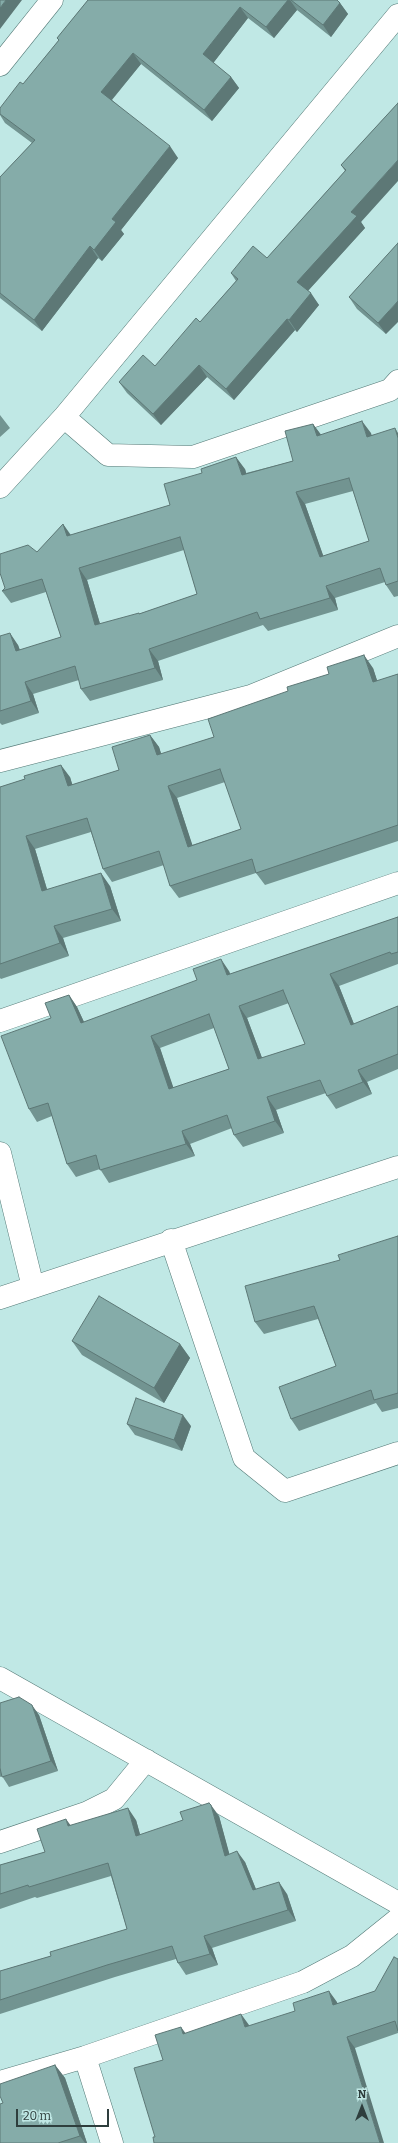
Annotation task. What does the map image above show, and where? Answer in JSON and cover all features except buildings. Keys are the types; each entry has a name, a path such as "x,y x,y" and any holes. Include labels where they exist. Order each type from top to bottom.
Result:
{"street":[{"path":"0,65 52,0"},
{"path":"0,487 64,417 398,15"},
{"path":"64,417 108,455 193,458 390,390 398,381"},
{"path":"0,761 251,696 398,636"},
{"path":"0,1021 398,883"},
{"path":"1,1161 33,1287"},
{"path":"0,1298 171,1240 398,1166"},
{"path":"171,1240 244,1458 285,1491 398,1453"},
{"path":"0,1678 398,1903"},
{"path":"0,1842 86,1813 114,1800 146,1760"},
{"path":"0,2082 85,2057 303,1982 352,1956 398,1919"},
{"path":"85,2057 112,2143"}]}
